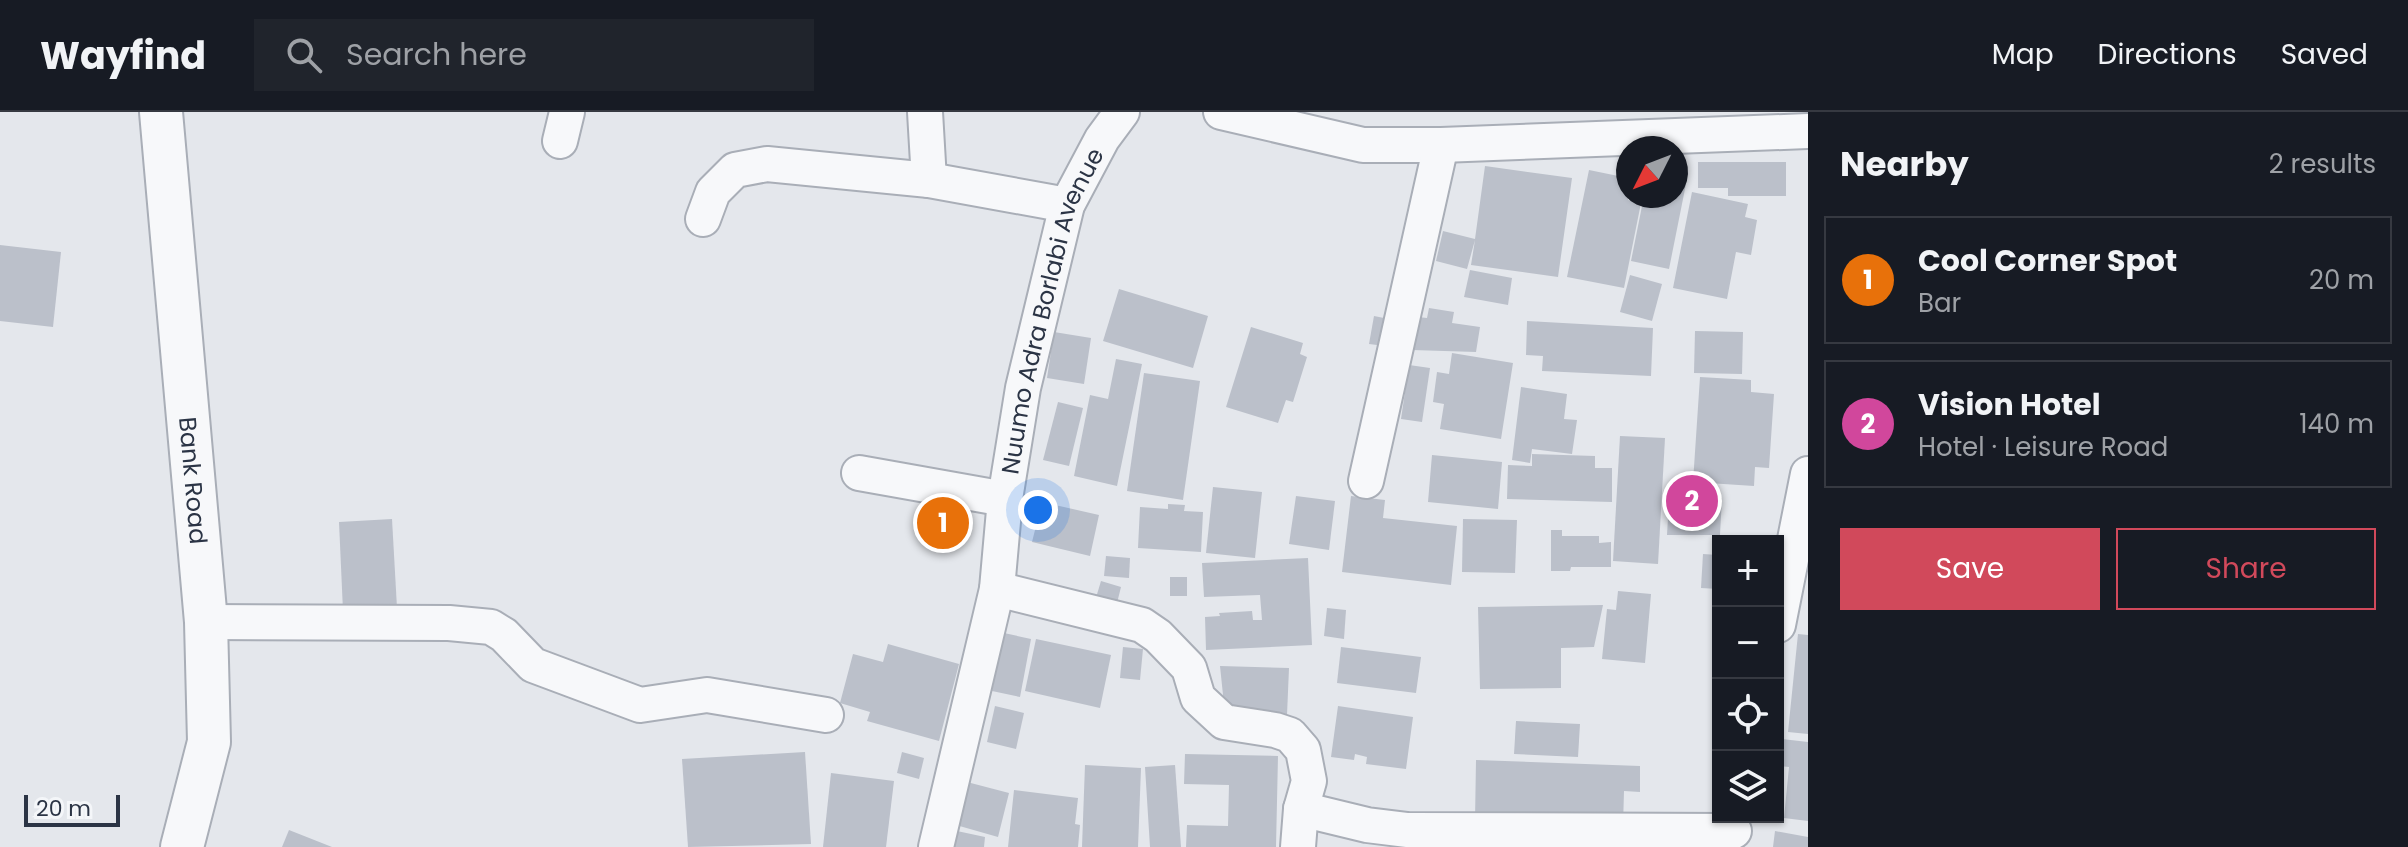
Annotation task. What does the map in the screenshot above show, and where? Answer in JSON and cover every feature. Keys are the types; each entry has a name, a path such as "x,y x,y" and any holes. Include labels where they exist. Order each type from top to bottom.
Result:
{"street":[{"name":"Bank Road","path":"161,112 206,622 209,742 182,847"},
{"path":"925,112 929,180"},
{"name":"Nuumo Adra Borlabi Avenue","path":"936,847 997,589 1005,499 1023,388 1067,205 1102,139 1122,112"},
{"path":"1221,112 1363,145 1441,145 1808,131"},
{"path":"1366,481 1441,145"},
{"path":"703,219 713,192 735,170 767,164 929,180 1067,205"},
{"path":"859,473 1005,499"},
{"path":"1782,607 1808,474"},
{"path":"997,589 1142,625 1158,636 1189,668 1198,698 1224,722 1290,735 1303,750 1309,781 1301,809 1298,847"},
{"path":"206,622 449,623 491,627 504,635 533,665 640,705 707,695 826,715"},
{"path":"1301,809 1367,825 1408,830 1735,832"}],"building":[{"path":"1698,162 1786,162 1786,196 1728,196 1728,188 1698,188"},
{"path":"1485,166 1572,178 1558,277 1471,265 1475,240 1467,269 1436,261 1443,231 1475,239"},
{"path":"1589,170 1616,176 1616,208 1640,208 1624,288 1567,277"},
{"path":"1692,192 1748,204 1745,217 1757,220 1751,255 1736,252 1727,299 1673,288"},
{"path":"1642,208 1681,208 1669,269 1631,261"},
{"path":"0,245 61,252 53,327 0,321"},
{"path":"1470,270 1512,278 1508,305 1464,297"},
{"path":"1630,275 1662,284 1652,321 1620,312"},
{"path":"1119,289 1208,316 1193,368 1103,341"},
{"path":"1429,308 1454,312 1452,323 1480,327 1476,352 1412,350 1418,317 1427,318"},
{"path":"1374,316 1389,319 1385,346 1369,344"},
{"path":"1527,321 1653,328 1651,376 1542,371 1543,356 1526,355"},
{"path":"1251,327 1303,343 1300,354 1307,357 1293,402 1286,400 1278,423 1226,407"},
{"path":"1695,331 1743,332 1742,374 1694,373"},
{"path":"1054,332 1091,338 1084,384 1047,378"},
{"path":"1452,353 1513,363 1501,439 1440,429 1444,404 1433,402 1437,372 1449,374"},
{"path":"1116,359 1142,364 1117,486 1074,476 1090,395 1108,399"},
{"path":"1409,365 1430,368 1422,422 1401,419"},
{"path":"1144,373 1200,381 1183,500 1127,491"},
{"path":"1700,377 1751,380 1751,392 1774,394 1769,468 1755,467 1754,486 1693,482"},
{"path":"1521,387 1567,394 1564,419 1577,420 1572,454 1532,449 1530,463 1512,460"},
{"path":"1058,402 1083,408 1069,466 1043,460"},
{"path":"1620,436 1665,438 1658,564 1613,561"},
{"path":"1532,454 1595,456 1595,468 1612,468 1612,502 1507,499 1508,465 1532,466"},
{"path":"1432,455 1502,462 1498,509 1428,502"},
{"path":"1213,487 1262,492 1255,558 1206,553"},
{"path":"1296,496 1335,501 1329,550 1289,544"},
{"path":"1351,496 1385,500 1383,518 1457,526 1451,585 1342,572"},
{"path":"1694,497 1722,498 1720,535 1667,535 1669,501 1693,502"},
{"path":"1042,502 1099,515 1090,556 1032,542"},
{"path":"1168,504 1185,505 1184,511 1203,512 1201,552 1138,548 1140,507 1168,509"},
{"path":"392,519 397,608 343,611 339,522"},
{"path":"1463,519 1517,520 1515,573 1462,572"},
{"path":"1551,530 1562,530 1562,536 1599,536 1599,543 1611,542 1611,567 1571,567 1570,571 1551,571"},
{"path":"1703,554 1712,555 1712,589 1701,588"},
{"path":"1106,556 1130,558 1129,578 1104,576"},
{"path":"1308,558 1312,645 1206,650 1205,617 1252,611 1253,620 1262,620 1260,595 1204,597 1202,563"},
{"path":"1170,577 1187,577 1187,596 1170,596"},
{"path":"1101,581 1121,587 1116,607 1095,601"},
{"path":"1618,591 1651,594 1645,663 1602,659 1607,609 1616,610"},
{"path":"1603,605 1594,647 1561,648 1561,688 1480,689 1478,607"},
{"path":"1327,608 1346,610 1344,639 1324,636"},
{"path":"1004,633 1031,639 1020,697 992,691"},
{"path":"1798,634 1808,635 1808,734 1788,732"},
{"path":"1036,639 1111,655 1100,708 1025,691"},
{"path":"888,644 959,664 939,741 867,721 870,712 840,703 853,654 883,662"},
{"path":"1123,647 1143,649 1140,680 1120,678"},
{"path":"1341,647 1421,657 1416,693 1337,683"},
{"path":"1220,666 1289,668 1287,715 1225,714"},
{"path":"995,706 1024,713 1016,749 987,742"},
{"path":"1338,706 1413,717 1406,769 1366,764 1367,757 1355,754 1354,760 1331,757"},
{"path":"1516,721 1580,724 1578,757 1514,754"},
{"path":"1784,739 1808,742 1808,821 1784,818 1789,767 1784,766"},
{"path":"805,752 811,844 688,847 682,759"},
{"path":"902,752 924,758 919,779 897,773"},
{"path":"1185,754 1278,756 1276,847 1186,847 1187,825 1228,826 1229,785 1184,784"},
{"path":"1476,760 1640,766 1640,792 1624,791 1623,826 1475,821"},
{"path":"1085,765 1141,768 1138,847 1082,847"},
{"path":"1175,765 1181,847 1150,847 1145,767"},
{"path":"831,773 894,781 886,847 823,847"},
{"path":"967,782 1009,793 998,837 956,825"},
{"path":"1014,790 1078,798 1075,824 1080,825 1078,847 1008,847"},
{"path":"289,830 332,847 282,847"},
{"path":"957,831 985,837 984,847 954,847"},
{"path":"1775,831 1808,837 1808,847 1773,847"}],"place":[{"name":"Vision Hotel","path":"1692,501"},
{"name":"Cool Corner Spot","path":"943,523"}]}
